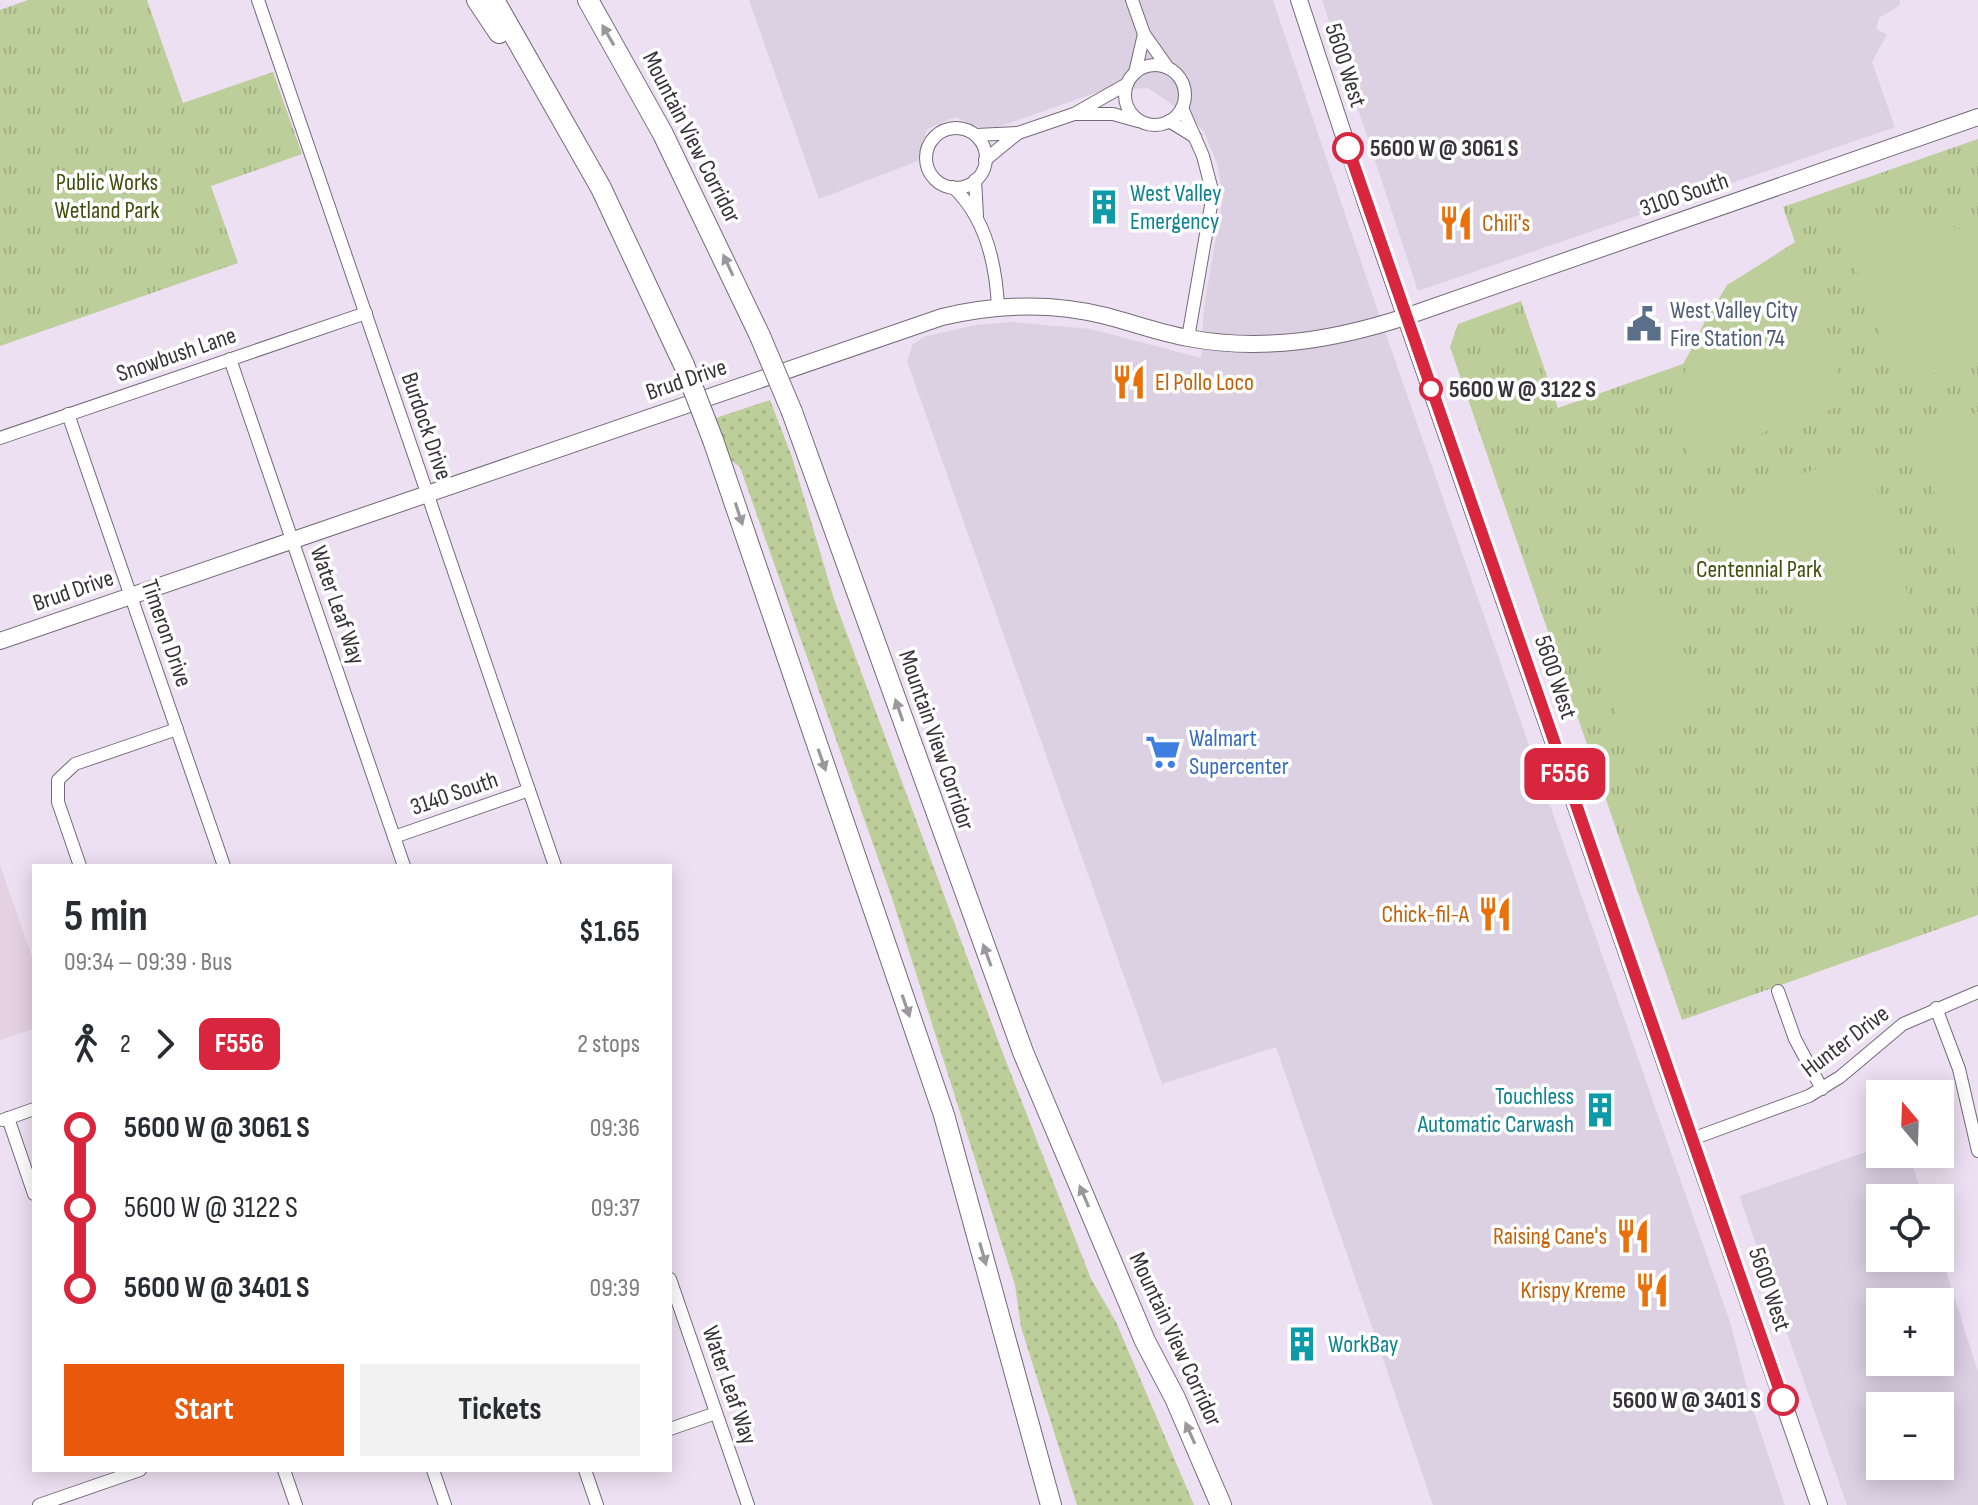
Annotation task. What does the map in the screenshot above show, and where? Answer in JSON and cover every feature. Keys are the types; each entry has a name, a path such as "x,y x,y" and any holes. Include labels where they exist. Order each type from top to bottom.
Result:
{"highway":[{"path":"477,0 530,83 656,302"},
{"path":"494,0 574,137 656,302 713,440 944,1115 1051,1505"},
{"name":"Mountain View Corridor","path":"588,0 676,159 760,336 792,412 1023,1052 1145,1341 1175,1398 1221,1505"}],"main road":[{"name":"5600 West","path":"1299,0 1405,317 1819,1505"},
{"name":"3100 South","path":"1405,317 1978,117"},
{"name":"Brud Drive","path":"0,641 912,327 998,307 1075,309 1188,338 1295,343 1346,335 1405,317"}],"street":[{"name":"Burdock Drive","path":"258,0 554,864"},
{"path":"1132,0 1144,34 1183,85 1182,108 1210,176 1213,199 1188,338"},
{"path":"1141,122 1127,106 1131,78 1144,34"},
{"path":"977,216 953,187 932,176 926,164 927,147 946,129 962,128 976,135 1018,133 1074,114 1151,66 1168,68"},
{"path":"1074,114 1113,114 1158,125 1169,121 1182,108"},
{"path":"1169,121 1195,137"},
{"path":"998,307 993,263 977,216 975,180 985,160 1018,133"},
{"path":"976,135 983,146 985,160"},
{"path":"953,187 975,180"},
{"name":"Snowbush Lane","path":"0,438 366,313"},
{"name":"Water Leaf Way","path":"230,359 403,864"},
{"name":"Timeron Drive","path":"68,414 223,864"},
{"path":"79,864 58,802 58,780 75,764 177,729"},
{"name":"3140 South","path":"394,837 529,790"},
{"path":"1778,991 1795,1039 1822,1089"},
{"name":"Hunter Drive","path":"1692,1139 1786,1107 1822,1089 1890,1033 1936,1008 1978,992"},
{"path":"1936,1008 1959,1069 1978,1151"},
{"path":"32,1110 4,1120 32,1189"},
{"name":"Water Leaf Way","path":"672,1285 748,1505"},
{"path":"672,1428 716,1413"},
{"path":"39,1505 134,1472"},
{"path":"285,1472 296,1505"},
{"path":"434,1472 445,1505"},
{"path":"586,1472 597,1505"}],"shaded area":[{"path":"749,0 1273,0 1373,297 1731,1325 1750,1400 1785,1505 1433,1505 1276,1047 1162,1084 907,361 913,344 926,336 976,325 1011,322 1091,329 1201,358 1204,307 1223,197 1217,163 1204,132 1195,121 1148,88 1104,90 998,127 979,127 955,117 927,129 918,161 819,199"},
{"path":"1322,0 1900,0 1900,5 1879,18 1876,29 1887,34 1872,62 1895,127 1418,291"},
{"path":"0,865 32,956 32,1030 0,1040"},
{"path":"1866,1152 1866,1168 1913,1168 1919,1184 1866,1184 1866,1272 1946,1272 1951,1288 1866,1288 1866,1376 1954,1376 1954,1296 1978,1372 1978,1505 1847,1505 1740,1196"}],"green space":[{"name":"Public Works Wetland Park","path":"28,0 147,0 183,103 273,72 302,154 211,186 238,263 0,346 0,10"},
{"name":"Centennial Park","path":"1978,139 1978,915 1682,1020 1450,347 1458,324 1521,301 1558,408 1683,364 1727,286 1795,242 1783,207"},
{"path":"1884,216 1939,221 1978,236 1978,358 1898,386 1841,226"},
{"path":"1794,244 1849,403 1687,459 1679,404 1688,358 1703,325 1727,285"},
{"path":"770,400 792,457 834,599 1002,1051 1091,1279 1116,1322 1194,1505 1077,1505 1021,1327 1015,1285 892,898 740,467 731,460 716,418"},
{"path":"1978,412 1978,592 1970,595 1914,434"},
{"path":"1866,452 1914,616 1866,622 1819,615 1776,596 1756,583 1732,560 1704,507"},
{"path":"1631,600 1674,613 1674,632 1680,646 1706,669 1699,681 1710,703 1699,722 1679,729 1671,744 1655,750 1618,721 1601,647 1593,629 1597,619 1619,617 1623,602"}],"bus line":[{"name":"F556","path":"1348,148 1783,1400"}],"place":[{"name":"5600 W @ 3061 S","path":"1348,148"},
{"name":"West Valley Emergency","path":"1104,207"},
{"name":"Chili's","path":"1456,223"},
{"name":"West Valley City Fire Station 74","path":"1644,324"},
{"name":"El Pollo Loco","path":"1129,382"},
{"name":"5600 W @ 3122 S","path":"1431,389"},
{"name":"Walmart Supercenter","path":"1163,752"},
{"name":"Chick-fil-A","path":"1495,914"},
{"name":"Touchless Automatic Carwash","path":"1600,1110"},
{"name":"Raising Cane's","path":"1633,1236"},
{"name":"Krispy Kreme","path":"1652,1290"},
{"name":"WorkBay","path":"1302,1344"},
{"name":"5600 W @ 3401 S","path":"1783,1400"}]}
